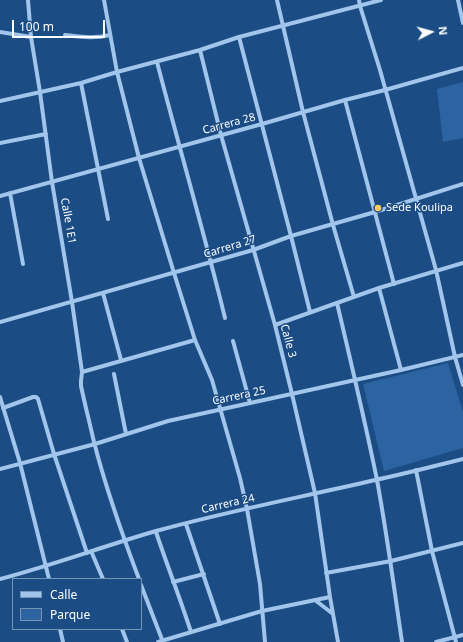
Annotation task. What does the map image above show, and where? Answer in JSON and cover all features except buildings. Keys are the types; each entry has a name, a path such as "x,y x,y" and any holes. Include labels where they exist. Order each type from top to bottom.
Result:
{"street":[{"name":"Calle 1E1","path":"30,0 31,37 52,182 72,302 82,372 81,386 95,444 124,541 139,578"},
{"path":"104,0 117,72 139,158 195,340 212,380 221,409 247,509 260,584 265,642"},
{"path":"277,0 303,112 354,297"},
{"path":"359,0 436,270 463,385"},
{"path":"0,101 81,83 200,50 239,37 381,0"},
{"path":"458,0 463,23"},
{"path":"0,32 31,37"},
{"path":"65,35 99,38 110,35"},
{"path":"239,37 310,312"},
{"name":"Calle 3","path":"200,50 221,135 275,325 292,394 315,493 338,642"},
{"path":"157,62 225,318"},
{"name":"Carrera 28","path":"0,196 463,68"},
{"path":"81,83 108,219"},
{"path":"344,100 394,284"},
{"path":"0,143 46,134"},
{"name":"Carrera 27","path":"0,322 253,250 291,236 375,212 463,184"},
{"path":"10,193 23,264"},
{"path":"275,325 378,288 463,263"},
{"path":"378,288 400,370"},
{"path":"103,293 122,360"},
{"path":"337,303 355,379 376,480 402,642"},
{"path":"82,372 195,340"},
{"path":"233,342 250,402"},
{"name":"Carrera 25","path":"0,469 95,444 168,421 463,355"},
{"path":"114,374 126,434"},
{"path":"0,397 20,463 49,578"},
{"path":"4,408 34,397 38,399 54,454 89,552 102,578"},
{"name":"Carrera 24","path":"0,579 124,541 186,524 463,459"},
{"path":"416,470 432,551 455,640"},
{"path":"186,524 220,624"},
{"path":"156,532 191,632"},
{"path":"326,572 390,561 463,543"},
{"path":"173,582 204,574"},
{"path":"142,588 161,642 262,611 330,597"},
{"path":"315,600 333,614"},
{"path":"60,630 63,642"},
{"path":"122,630 127,642"},
{"path":"436,642 455,640 463,635"}],"green space":[{"path":"463,82 463,138 443,142 437,89"},
{"path":"448,363 463,412 463,448 384,471 363,384"}],"place":[{"name":"Sede Koulipa","path":"378,208"}]}
